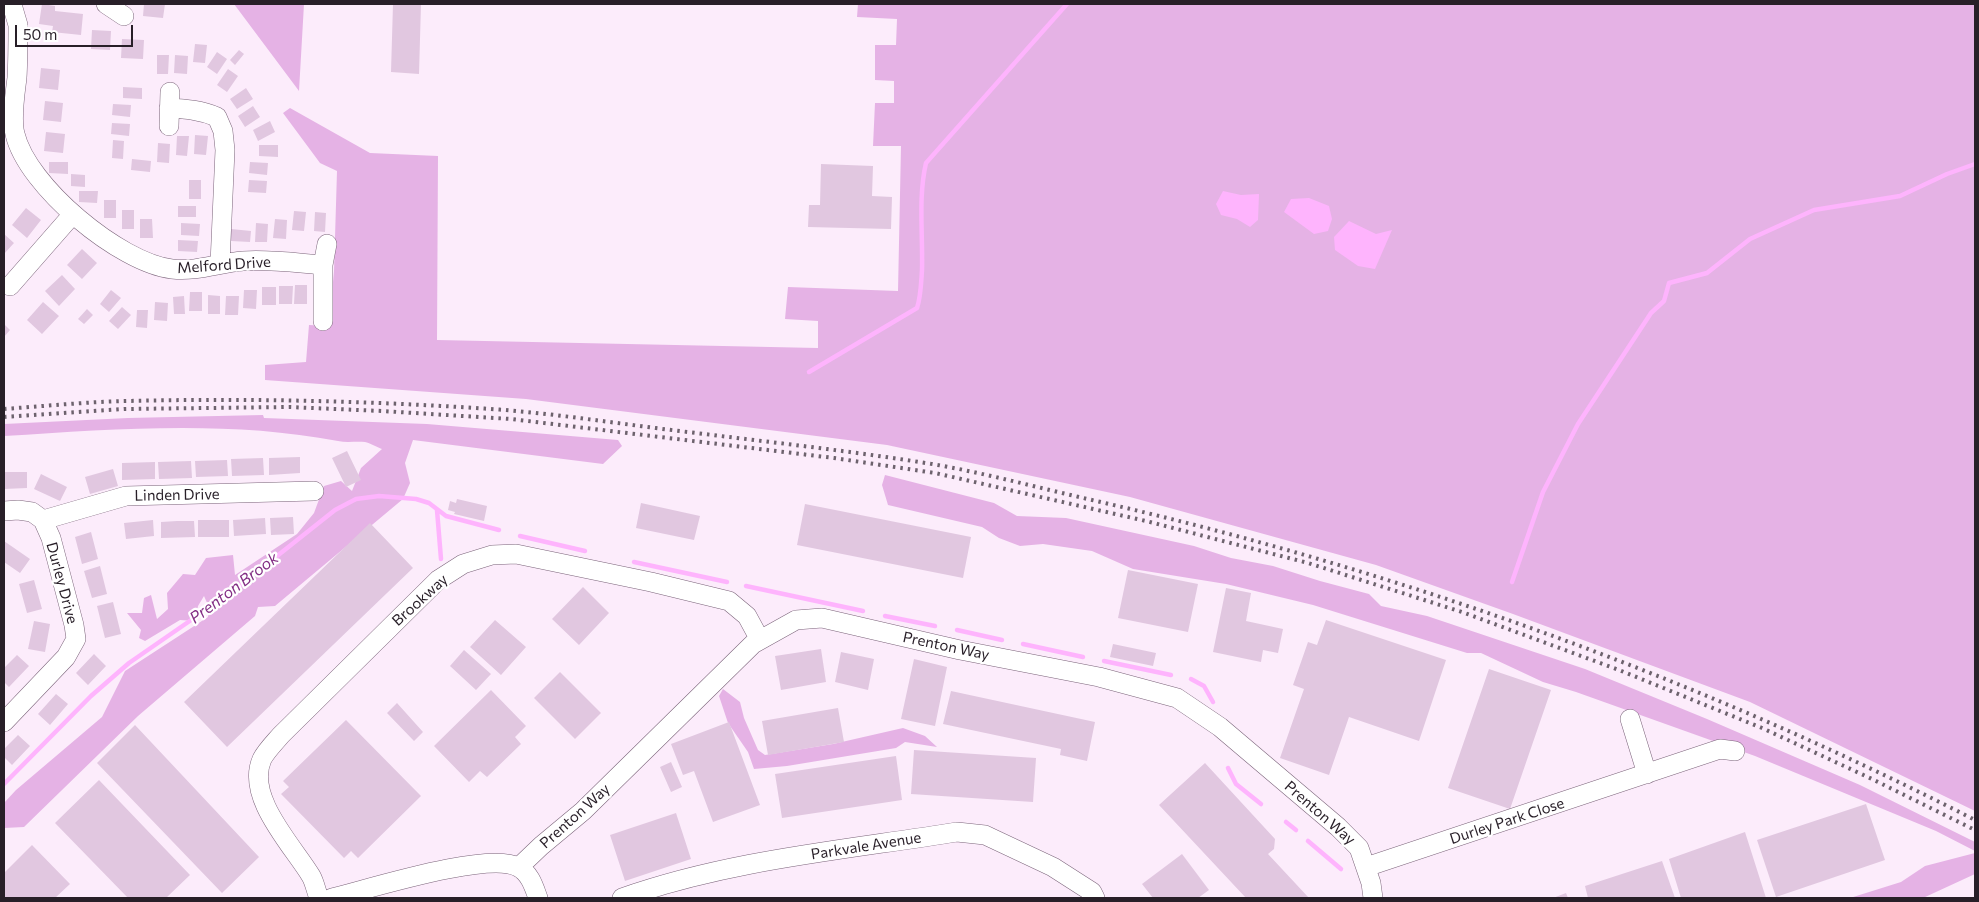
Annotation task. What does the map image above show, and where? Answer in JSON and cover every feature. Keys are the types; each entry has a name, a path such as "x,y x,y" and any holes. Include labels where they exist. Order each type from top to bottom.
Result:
{"street":[{"name":"Melford Drive","path":"10,4 18,25 14,132 21,154 38,176 73,214 96,234 150,264 172,269 194,270 246,261 322,265"},
{"path":"106,4 124,16"},
{"path":"169,109 195,110 208,113 217,117 223,131 225,150 220,264"},
{"path":"12,289 73,214"},
{"path":"322,320 322,265 327,244"},
{"name":"Linden Drive","path":"43,520 126,496 314,491"},
{"path":"4,511 32,512 43,520"},
{"name":"Durley Drive","path":"4,722 66,657 76,639 51,538 43,520"},
{"name":"Brookway","path":"319,898 312,878 270,816 260,791 259,773 262,759 281,735 438,580 463,564 492,556 516,554 651,582 729,601 747,616 760,640"},
{"name":"Prenton Way","path":"519,867 583,811 753,644 796,620 822,618 960,650 1099,676 1177,698 1220,727 1338,827 1359,848 1371,883 1373,898"},
{"path":"1630,719 1647,774"},
{"name":"Durley Park Close","path":"1366,868 1720,749 1735,751"},
{"name":"Parkvale Avenue","path":"622,898 660,885 731,868 957,832 985,835 1053,866 1092,892 1095,898"},
{"path":"332,898 436,871 479,863 507,863 519,867 531,879 538,898"}],"shaded area":[{"path":"234,4 304,4 299,91"},
{"path":"858,4 1975,4 1975,811 1750,702 1376,565 1130,497 887,445 526,399 265,380 265,365 306,362 309,325 329,326 334,271 337,171 320,163 283,113 290,108 370,153 438,156 437,340 818,348 818,321 785,319 788,287 898,291 901,146 873,146 875,103 894,103 894,81 875,80 875,45 896,45 897,19 857,17"},
{"path":"1223,191 1241,195 1259,194 1258,220 1250,227 1237,219 1221,215 1216,204"},
{"path":"1309,198 1329,206 1332,219 1328,231 1314,234 1284,212 1291,199"},
{"path":"1349,221 1376,234 1392,230 1375,269 1358,266 1335,250 1334,237"},
{"path":"263,415 264,418 427,424 618,440 622,446 603,464 413,440 405,463 410,483 403,499 275,606 258,607 255,616 138,716 24,827 4,828 4,803 16,790 102,717 125,671 208,617 208,605 204,596 198,606 195,621 180,620 145,641 139,638 141,630 127,613 142,613 144,598 151,595 157,619 168,609 167,593 183,574 195,575 206,558 233,555 235,575 297,534 314,513 324,486 341,481 352,491 361,468 382,449 365,442 341,442 297,434 213,428 129,429 4,436 4,424 128,418"},
{"path":"885,475 994,503 1017,516 1066,518 1194,546 1231,558 1273,566 1369,594 1381,606 1427,616 1585,669 1707,719 1860,785 1975,842 1975,851 1936,831 1755,756 1543,682 1481,653 1467,653 1313,605 1226,584 1133,569 1092,551 1043,544 1020,546 999,538 982,527 888,505 882,485"},
{"path":"723,689 740,702 744,718 758,750 765,755 833,744 903,728 925,736 937,747 905,742 896,748 787,766 754,769 748,752 728,723 719,696"},
{"path":"1975,853 1975,874 1923,898 1850,898 1901,882 1925,866"}],"building":[{"path":"42,4 55,6 55,11 83,14 81,35 52,32 53,26 39,24"},
{"path":"144,4 165,4 163,18 143,16"},
{"path":"393,4 421,4 419,74 391,72"},
{"path":"92,30 111,31 110,50 91,49"},
{"path":"122,39 144,40 143,59 121,58"},
{"path":"195,44 207,45 205,63 193,62"},
{"path":"239,50 244,54 235,65 230,60"},
{"path":"217,52 227,59 217,74 207,67"},
{"path":"157,55 169,55 168,74 157,74"},
{"path":"175,55 188,56 187,74 174,73"},
{"path":"41,68 60,70 58,90 39,88"},
{"path":"228,69 238,76 227,92 217,85"},
{"path":"123,87 142,88 142,99 123,98"},
{"path":"246,88 253,99 237,109 230,99"},
{"path":"45,101 63,103 61,122 43,120"},
{"path":"113,104 131,105 130,117 112,115"},
{"path":"253,106 260,117 245,127 238,116"},
{"path":"270,121 275,132 258,141 253,130"},
{"path":"112,123 130,124 129,136 111,134"},
{"path":"46,132 65,134 63,153 44,151"},
{"path":"195,135 208,136 206,155 194,154"},
{"path":"177,136 189,136 187,156 176,155"},
{"path":"113,140 124,141 123,159 112,158"},
{"path":"158,143 170,144 169,163 157,162"},
{"path":"259,145 278,145 278,157 259,156"},
{"path":"132,159 151,161 150,172 131,170"},
{"path":"49,162 68,162 68,174 49,173"},
{"path":"250,162 268,163 267,175 249,173"},
{"path":"821,164 873,166 872,196 892,197 891,229 808,227 809,205 820,205"},
{"path":"71,174 85,175 85,187 71,186"},
{"path":"189,180 201,180 201,199 189,199"},
{"path":"249,180 267,181 266,193 248,192"},
{"path":"79,191 98,191 97,203 79,202"},
{"path":"104,200 116,200 116,218 104,218"},
{"path":"178,206 196,206 196,217 178,217"},
{"path":"26,208 41,220 27,238 12,225"},
{"path":"122,210 134,210 134,229 122,229"},
{"path":"294,211 306,212 304,231 292,230"},
{"path":"315,212 326,213 325,232 314,231"},
{"path":"140,219 152,219 153,238 140,238"},
{"path":"275,219 287,220 286,239 273,238"},
{"path":"181,223 200,224 199,236 181,235"},
{"path":"256,223 268,224 267,242 255,242"},
{"path":"231,229 251,231 250,242 231,241"},
{"path":"4,234 14,243 4,254"},
{"path":"178,240 198,241 197,252 178,251"},
{"path":"82,249 97,263 82,279 67,265"},
{"path":"62,275 75,289 59,306 45,291"},
{"path":"295,285 307,285 307,304 294,304"},
{"path":"279,286 293,286 292,304 279,304"},
{"path":"262,287 276,287 276,305 262,305"},
{"path":"111,290 121,298 109,312 100,304"},
{"path":"244,290 257,290 256,309 243,308"},
{"path":"190,292 202,292 202,311 189,311"},
{"path":"208,295 220,296 220,314 208,314"},
{"path":"184,296 185,314 174,314 173,297"},
{"path":"226,296 239,296 238,315 225,315"},
{"path":"43,302 59,316 42,334 27,320"},
{"path":"155,302 168,303 167,321 154,320"},
{"path":"122,307 131,315 118,329 109,321"},
{"path":"87,309 93,315 84,324 78,319"},
{"path":"137,310 148,310 147,328 136,327"},
{"path":"4,324 10,330 4,337"},
{"path":"347,451 361,480 346,487 332,458"},
{"path":"300,457 300,473 269,475 269,458"},
{"path":"263,458 264,475 232,476 231,459"},
{"path":"227,460 228,476 196,477 195,461"},
{"path":"191,461 192,478 159,479 158,462"},
{"path":"155,462 155,479 122,480 122,463"},
{"path":"113,469 118,486 90,494 85,477"},
{"path":"4,472 27,472 27,488 4,489"},
{"path":"41,474 67,487 60,501 34,489"},
{"path":"457,499 487,506 484,521 454,514 455,512 448,510 450,501 456,503"},
{"path":"641,503 700,516 694,540 636,528"},
{"path":"805,504 971,537 963,578 797,545"},
{"path":"293,517 294,534 271,535 270,518"},
{"path":"265,518 266,534 234,536 233,520"},
{"path":"153,520 154,536 126,539 124,523"},
{"path":"198,520 229,520 229,537 198,537"},
{"path":"194,521 195,537 161,538 161,522"},
{"path":"370,523 413,568 227,747 184,702"},
{"path":"91,532 98,559 82,564 75,537"},
{"path":"4,541 30,559 20,573 4,562"},
{"path":"100,566 107,594 92,598 84,571"},
{"path":"1128,570 1198,584 1188,632 1118,618"},
{"path":"34,580 42,609 27,613 19,584"},
{"path":"583,587 609,613 579,645 552,619"},
{"path":"1226,588 1251,593 1246,621 1283,629 1278,653 1263,650 1261,662 1213,652"},
{"path":"113,602 121,634 105,638 97,606"},
{"path":"495,620 526,647 501,675 470,647"},
{"path":"1326,620 1446,660 1419,741 1349,717 1329,775 1280,758 1304,689 1293,685 1308,642 1317,645"},
{"path":"34,621 50,624 45,652 28,649"},
{"path":"1113,644 1156,653 1153,666 1110,657"},
{"path":"821,649 826,682 781,690 775,656"},
{"path":"464,650 491,674 476,690 450,666"},
{"path":"841,652 874,659 868,690 835,682"},
{"path":"94,654 106,666 88,685 76,673"},
{"path":"17,655 29,666 9,687 4,682 4,668"},
{"path":"914,659 947,667 935,726 901,719"},
{"path":"1489,669 1551,690 1510,809 1448,788"},
{"path":"560,672 601,713 575,739 534,698"},
{"path":"491,690 526,726 515,737 521,744 487,777 480,771 469,782 434,746"},
{"path":"951,691 1095,722 1087,761 1060,755 1061,749 943,724"},
{"path":"56,694 68,704 50,725 38,714"},
{"path":"397,703 423,732 414,741 387,713"},
{"path":"838,708 844,742 768,755 762,721"},
{"path":"346,720 421,796 358,858 351,851 344,858 281,794 289,787 283,781"},
{"path":"729,722 760,805 713,822 694,771 683,775 671,744"},
{"path":"135,725 259,857 222,893 97,763"},
{"path":"18,735 30,746 12,765 4,757 4,749"},
{"path":"914,750 1036,758 1033,802 911,794"},
{"path":"896,756 902,800 782,818 775,774"},
{"path":"671,762 682,787 671,792 660,767"},
{"path":"1205,763 1275,839 1274,849 1268,854 1309,898 1246,898 1159,805"},
{"path":"99,780 190,875 166,898 128,898 55,823"},
{"path":"1866,804 1885,860 1776,897 1757,840"},
{"path":"676,813 691,859 625,881 610,835"},
{"path":"1745,832 1766,898 1681,898 1669,859"},
{"path":"32,845 70,884 55,898 4,898 4,873"},
{"path":"1182,854 1209,890 1198,898 1153,898 1142,884"},
{"path":"1662,861 1675,898 1588,898 1585,886"},
{"path":"1566,893 1568,898 1553,898"}],"waterway":[{"path":"809,372 917,308 922,270 921,203 926,163 1067,4"},
{"path":"1512,582 1543,492 1578,424 1651,313 1664,301 1669,283 1707,273 1750,239 1814,210 1900,196 1947,174 1975,164"},
{"name":"Prenton Brook","path":"4,784 91,696 129,663 233,591 335,510 356,499 379,496 416,499 429,503 446,516 499,530"},
{"path":"437,510 441,559"},
{"name":"Prenton Brook","path":"520,536 585,551"},
{"name":"Prenton Brook","path":"634,562 727,582"},
{"name":"Prenton Brook","path":"746,586 863,611"},
{"name":"Prenton Brook","path":"885,616 935,626"},
{"name":"Prenton Brook","path":"957,630 1002,640"},
{"name":"Prenton Brook","path":"1023,644 1083,657"},
{"name":"Prenton Brook","path":"1104,661 1171,675"},
{"name":"Prenton Brook","path":"1191,679 1204,686 1213,702"},
{"name":"Prenton Brook","path":"1228,768 1236,784 1261,804"},
{"name":"Prenton Brook","path":"1286,822 1296,830"},
{"name":"Prenton Brook","path":"1308,841 1341,869"}],"railway":[{"path":"4,409 81,403 221,400 363,402 505,410 902,459 972,472 1206,528 1320,559 1432,594 1654,674 1870,768 1975,820"},
{"path":"4,417 124,409 289,407 382,411 511,419 834,458 935,473 1146,521 1308,563 1462,612 1619,670 1762,728 1872,779 1975,830"}]}
